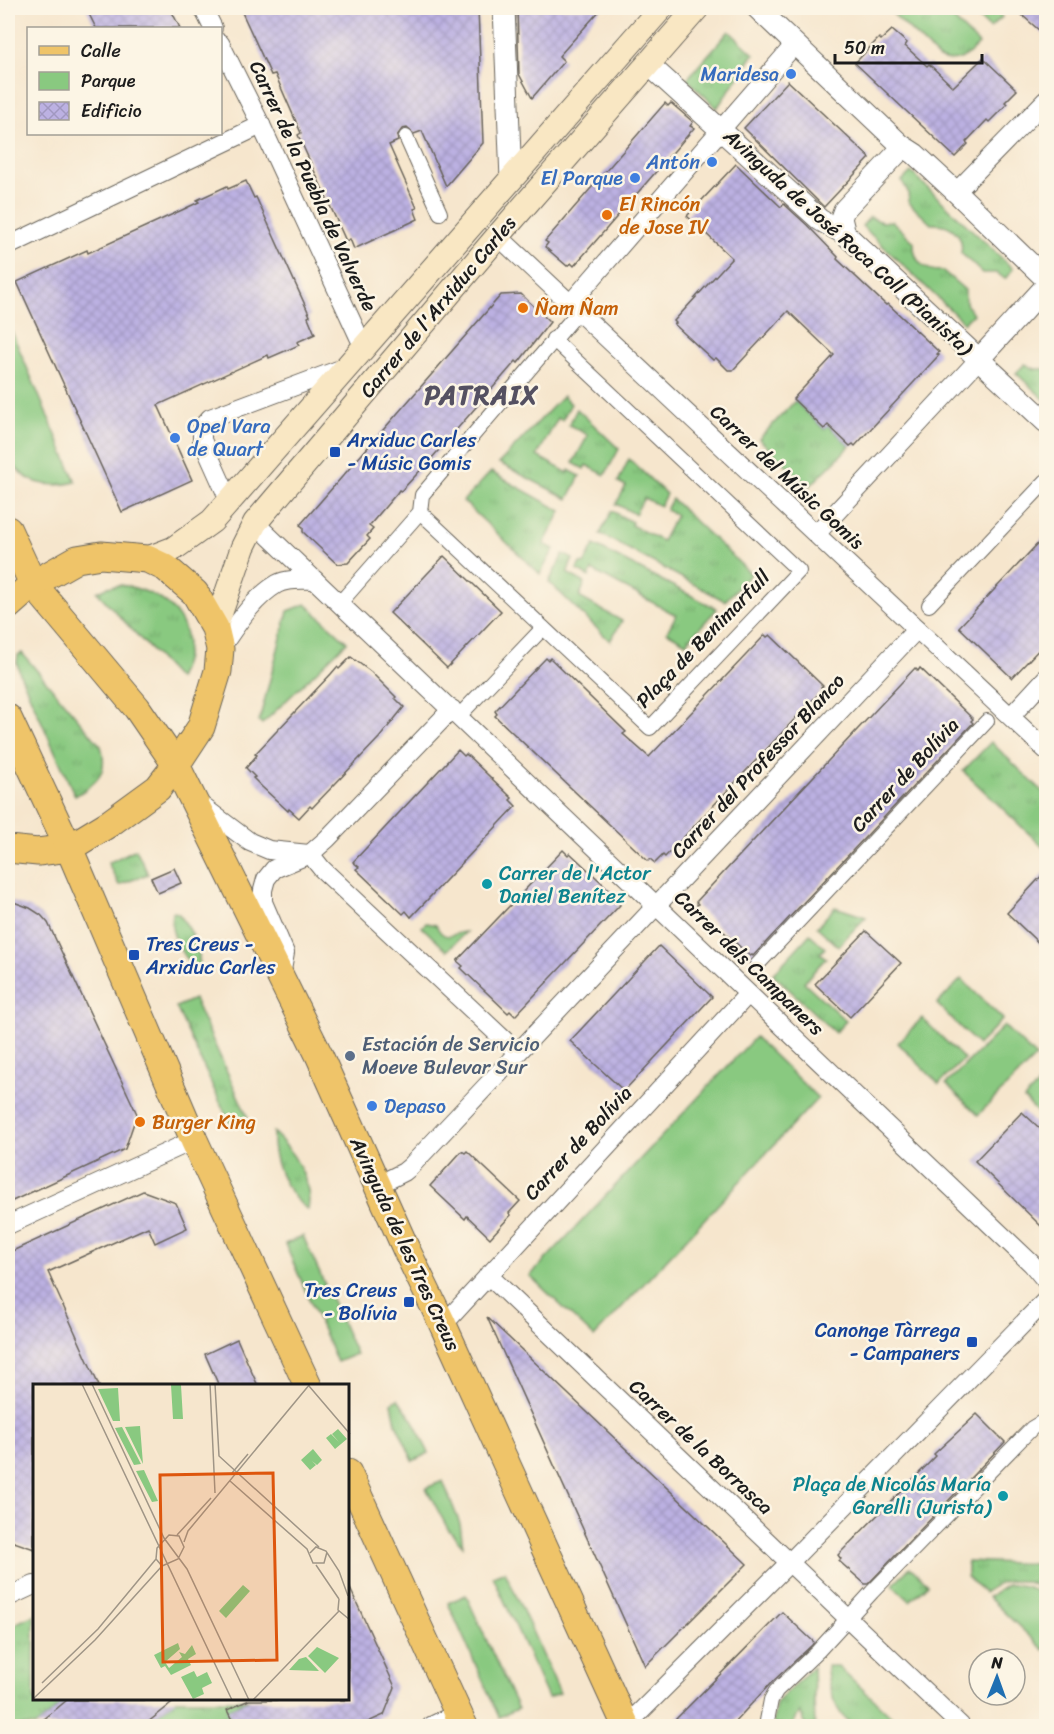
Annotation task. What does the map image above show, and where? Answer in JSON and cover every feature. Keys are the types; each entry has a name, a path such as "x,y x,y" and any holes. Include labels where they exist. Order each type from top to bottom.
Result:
{"main road":[{"name":"Carrer de l'Arxiduc Carles","path":"147,559 173,549 212,521 661,8"},
{"name":"Carrer de l'Arxiduc Carles","path":"218,639 243,547 255,523 498,236 698,8"},
{"name":"Avinguda de les Tres Creus","path":"8,530 33,584 137,708 176,765 281,976 626,1726"},
{"path":"8,606 33,584 77,559 101,555 147,559 166,568 195,593 218,639 218,670 201,727 158,788 110,823 69,848 38,852 8,849"},
{"path":"8,718 69,848 194,1140 307,1384"},
{"path":"350,1477 461,1720"}],"street":[{"path":"203,8 212,27"},
{"path":"504,8 511,179"},
{"path":"758,8 903,147 915,154 1047,279"},
{"path":"339,604 420,512 422,495 553,339 574,307 795,44"},
{"name":"Carrer de la Puebla de Valverde","path":"222,48 261,125 364,348"},
{"name":"Avinguda de José Roca Coll (Pianista)","path":"648,64 820,220 845,234 1047,422"},
{"path":"956,192 1047,100"},
{"path":"8,246 261,125"},
{"path":"406,137 440,213"},
{"path":"845,234 841,218 844,210 903,147"},
{"name":"Carrer del Músic Gomis","path":"498,236 1047,750"},
{"path":"816,534 1047,286"},
{"name":"Plaça de Benimarfull","path":"420,512 650,728 799,571 553,339"},
{"name":"Carrer de l'Arxiduc Carles","path":"229,500 202,440 202,427 210,418 348,366"},
{"path":"929,605 1047,481"},
{"name":"Carrer dels Campaners","path":"255,523 456,712 1047,1281"},
{"path":"218,639 250,606 278,583 315,580"},
{"path":"281,976 285,953 263,902 263,890 274,869 310,854 327,840 543,628"},
{"name":"Carrer del Professor Blanco","path":"378,1185 405,1172 410,1167 917,629"},
{"path":"1011,716 1047,678"},
{"name":"Carrer de Bolívia","path":"757,965 987,721"},
{"path":"190,797 250,842 269,850 310,854 321,869 517,1052"},
{"name":"Carrer de Bolívia","path":"442,1325 748,994"},
{"path":"8,1225 194,1140"},
{"name":"Carrer de la Borrasca","path":"488,1275 961,1726"},
{"path":"626,1726 1047,1300"},
{"path":"766,1726 771,1700 777,1691 1032,1428 1042,1422 1047,1422"},
{"path":"8,1597 33,1585"},
{"path":"431,1726 461,1720"}],"green space":[{"path":"891,8 942,8 979,44 961,59 951,61 939,58 889,10"},
{"path":"968,8 997,8 1002,17 990,28"},
{"path":"729,31 754,54 717,108 687,79"},
{"path":"911,172 1013,269 1005,279 997,273 982,273 961,253 962,246 954,230 943,225 931,224 909,203 908,192 902,181"},
{"path":"870,217 882,222 892,221 914,242 915,255 921,264 930,270 943,271 965,290 966,303 973,314 964,323 862,226"},
{"path":"8,323 76,482 55,485 37,482 21,473 8,457"},
{"path":"1025,364 1035,369 1046,369 1046,401 1016,373"},
{"path":"563,396 571,404 562,420 558,418 537,456 568,473 569,470 580,476 568,499 499,463"},
{"path":"795,401 824,429 828,425 850,446 809,487 759,439"},
{"path":"577,409 619,449 605,475 586,465 584,469 573,463 588,435 569,425"},
{"path":"629,459 666,494 660,506 644,498 635,514 616,504 626,486 618,482"},
{"path":"491,472 561,511 544,544 554,549 540,574 463,501"},
{"path":"672,499 751,574 725,601 600,534 612,511 632,522 631,525 662,541 676,515 666,510"},
{"path":"594,545 717,609 686,643 667,632 676,615 592,570 589,577 577,570 580,563 584,564"},
{"path":"563,554 573,559 567,573 585,583 579,597 622,621 610,641 549,582"},
{"path":"121,585 135,588 160,599 179,617 187,641 185,659 178,679 97,592 107,587"},
{"path":"306,604 347,642 262,724 259,721 288,611"},
{"path":"22,653 101,746 103,763 99,776 95,782 75,796 20,674 17,663 18,655"},
{"path":"991,742 1046,795 1046,850 963,771"},
{"path":"136,849 148,874 119,885 108,863"},
{"path":"835,907 866,917 838,946 817,927"},
{"path":"173,912 178,913 194,938 199,953 199,968 187,959 177,944 172,927"},
{"path":"426,923 436,925 439,931 446,936 466,932 447,951 422,927"},
{"path":"810,934 825,948 820,953 826,958 804,982 846,1021 835,1033 773,974"},
{"path":"961,979 1003,1019 978,1045 937,1004"},
{"path":"194,999 248,1118 231,1126 176,1007"},
{"path":"922,1018 964,1059 939,1084 898,1043"},
{"path":"1004,1026 1036,1057 978,1115 946,1084"},
{"path":"755,1037 818,1098 594,1337 530,1276"},
{"path":"1046,1077 1046,1121 1024,1099"},
{"path":"273,1132 288,1148 300,1167 309,1199 308,1210 293,1195 281,1176 274,1154"},
{"path":"303,1236 356,1354 337,1362 285,1244"},
{"path":"398,1399 411,1417 429,1453 413,1461 396,1423 392,1403"},
{"path":"443,1481 460,1524 463,1546 448,1529 426,1488"},
{"path":"967,1561 1038,1564 1046,1571 1046,1593 1023,1581 1007,1581 984,1593 967,1576"},
{"path":"910,1567 928,1584 910,1601 893,1585"},
{"path":"505,1571 560,1693 548,1698 493,1576"},
{"path":"1007,1585 1029,1587 1038,1592 1046,1601 1046,1646 1044,1650 988,1597"},
{"path":"466,1595 518,1709 499,1717 448,1603"},
{"path":"33,1615 33,1701 66,1701 36,1726 8,1726 8,1627"},
{"path":"827,1666 838,1666 902,1726 868,1728 850,1723 834,1701"},
{"path":"813,1667 815,1726 806,1726 800,1712 792,1726 773,1724 776,1703"},
{"path":"175,1701 247,1701 227,1710 235,1726 143,1726"}],"building":[{"path":"86,8 170,8 180,27 96,27"},
{"path":"240,8 478,8 483,143 446,186 422,131 414,134 407,128 402,129 397,136 398,141 389,145 417,208 414,209 418,219 354,249 350,239 346,241 298,135 301,133 275,74 271,75"},
{"path":"517,8 602,8 559,56 564,61 532,98 519,74"},
{"path":"1014,8 1047,8 1047,37 1032,24"},
{"path":"892,30 907,43 905,46 927,66 929,64 953,87 983,58 1017,90 1005,102 1007,104 989,122 987,120 955,157 855,63 879,38 881,40"},
{"path":"788,81 870,158 824,207 744,128"},
{"path":"665,103 668,106 671,103 693,122 690,126 694,128 574,266 571,263 567,266 545,247 548,243 545,241"},
{"path":"736,164 781,207 784,204 807,225 838,257 837,259 939,352 937,354 939,355 855,446 853,444 850,446 828,425 824,429 793,399 834,355 788,311 733,370 728,370 716,358 713,360 674,324 676,323 674,321 732,258 687,216"},
{"path":"246,181 254,198 256,197 310,316 308,317 315,334 297,342 299,345 269,358 268,355 158,405 192,480 122,512 17,282 87,250 88,253 199,202 197,200 227,186 228,189"},
{"path":"521,294 550,322 518,363 516,361 369,526 373,529 367,536 370,539 348,563 337,564 303,532 303,527 300,525 501,295"},
{"path":"1047,534 1047,641 1012,678 959,627"},
{"path":"444,556 501,611 447,668 390,613"},
{"path":"765,635 767,637 770,635 823,686 821,687 823,689 665,857 663,855 655,863 650,859 648,861 495,716 497,714 495,711 546,658 548,660 550,658 626,732 623,734 649,757"},
{"path":"351,657 371,672 404,707 379,738 312,808 310,806 299,818 262,787 246,768 257,755 255,754 337,667 339,669"},
{"path":"915,668 918,671 920,668 973,719 971,721 973,723 753,956 750,956 696,906 698,904 696,902"},
{"path":"458,750 464,756 466,754 512,798 510,800 516,806 411,917 406,911 403,914 356,869 359,867 353,862"},
{"path":"563,850 568,855 570,853 618,898 616,900 620,905 515,1016 510,1011 508,1013 461,968 463,966 457,961"},
{"path":"174,868 181,883 158,893 151,878"},
{"path":"1047,870 1047,951 1007,913"},
{"path":"8,900 30,908 48,923 137,1114 125,1149 8,1203"},
{"path":"866,931 901,963 850,1017 815,984"},
{"path":"659,946 712,997 624,1091 570,1041"},
{"path":"1022,1112 1047,1135 1047,1232 975,1161"},
{"path":"462,1151 465,1153 467,1151 520,1201 509,1213 511,1215 490,1238 467,1216 465,1219 430,1186"},
{"path":"143,1191 176,1203 187,1228 155,1243 148,1227 48,1272 98,1384 33,1384 33,1549 11,1541 8,1533 8,1253"},
{"path":"487,1317 747,1564 645,1666"},
{"path":"237,1339 257,1384 218,1384 205,1354"},
{"path":"977,1414 1005,1442 868,1584 865,1584 839,1561 841,1559 838,1555 936,1456 934,1454"},
{"path":"350,1588 395,1687 384,1715 359,1726 235,1726 227,1710 247,1701 350,1701"},
{"path":"782,1612 814,1642 812,1645 770,1684 731,1726 669,1726"},
{"path":"66,1701 175,1701 143,1726 36,1726"}],"place":[{"name":"Maridesa","path":"791,74"},
{"name":"Antón","path":"712,162"},
{"name":"El Parque","path":"635,178"},
{"name":"El Rincón de Jose IV","path":"607,215"},
{"name":"Ñam Ñam","path":"523,308"},
{"name":"Opel Vara de Quart","path":"175,438"},
{"name":"Arxiduc Carles - Músic Gomis","path":"335,452"},
{"name":"Carrer de l'Actor Daniel Benítez","path":"487,884"},
{"name":"Tres Creus - Arxiduc Carles","path":"134,955"},
{"name":"Estación de Servicio Moeve Bulevar Sur","path":"350,1056"},
{"name":"Depaso","path":"372,1106"},
{"name":"Burger King","path":"140,1122"},
{"name":"Tres Creus - Bolívia","path":"409,1302"},
{"name":"Canonge Tàrrega - Campaners","path":"972,1342"},
{"name":"Plaça de Nicolás María Garelli (Jurista)","path":"1003,1496"}],"district":[{"name":"PATRAIX","path":"482,395"}]}
